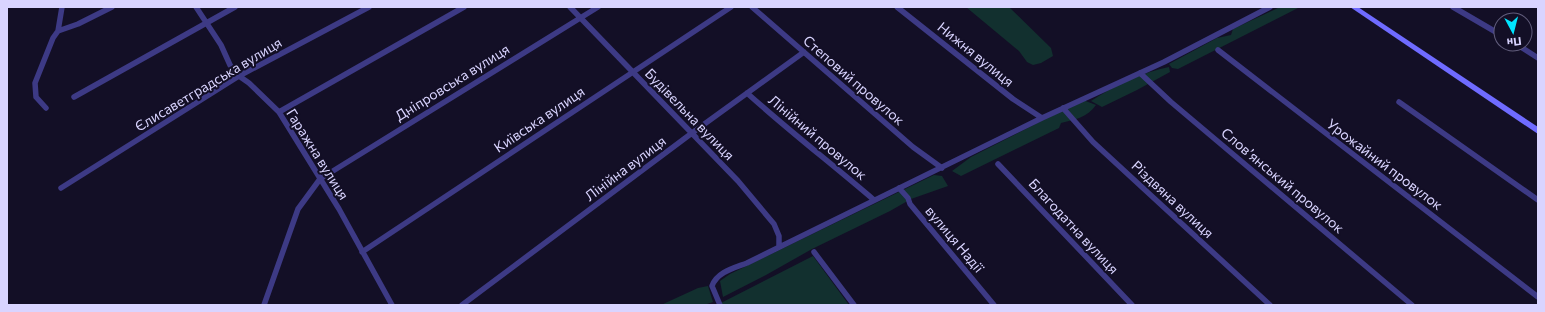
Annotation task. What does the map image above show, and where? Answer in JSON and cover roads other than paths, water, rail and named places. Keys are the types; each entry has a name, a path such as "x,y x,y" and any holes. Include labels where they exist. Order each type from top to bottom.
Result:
{"street":[{"path":"46,108 37,102 34,90 35,83 53,38 58,31 62,7"},
{"path":"58,31 78,24 112,7"},
{"name":"Гаражна вулиця","path":"196,7 221,45 230,65 239,76 249,83 279,112 339,209 392,305"},
{"path":"74,97 235,7"},
{"name":"Єлисаветградська вулиця","path":"61,188 239,76 369,7"},
{"path":"279,112 464,7"},
{"name":"Будівельна вулиця","path":"570,7 738,181 774,224 779,236 779,246"},
{"name":"Дніпровська вулиця","path":"320,180 598,7"},
{"name":"Київська вулиця","path":"362,252 731,7"},
{"name":"Степовий провулок","path":"752,7 913,147 942,168"},
{"name":"Нижня вулиця","path":"897,7 1013,98 1042,118"},
{"path":"720,305 712,286 715,278 1042,118 1140,73 1270,7"},
{"path":"1353,7 1538,131"},
{"path":"1453,7 1493,30"},
{"name":"Урожайний провулок","path":"1218,50 1538,297"},
{"name":"Лінійна вулиця","path":"462,305 692,133 804,52"},
{"path":"1529,52 1538,58"},
{"name":"Словʼянський провулок","path":"1140,73 1171,102 1412,305"},
{"name":"Лінійний провулок","path":"747,93 783,125 812,146 874,200"},
{"path":"1399,102 1538,200"},
{"name":"Різдвяна вулиця","path":"1063,108 1093,142 1270,305"},
{"name":"Благодатна вулиця","path":"998,164 1132,305"},
{"path":"264,305 298,209 320,180"},
{"name":"вулиця Надії","path":"899,188 908,198 910,204 994,305"},
{"path":"814,252 854,305"}]}
